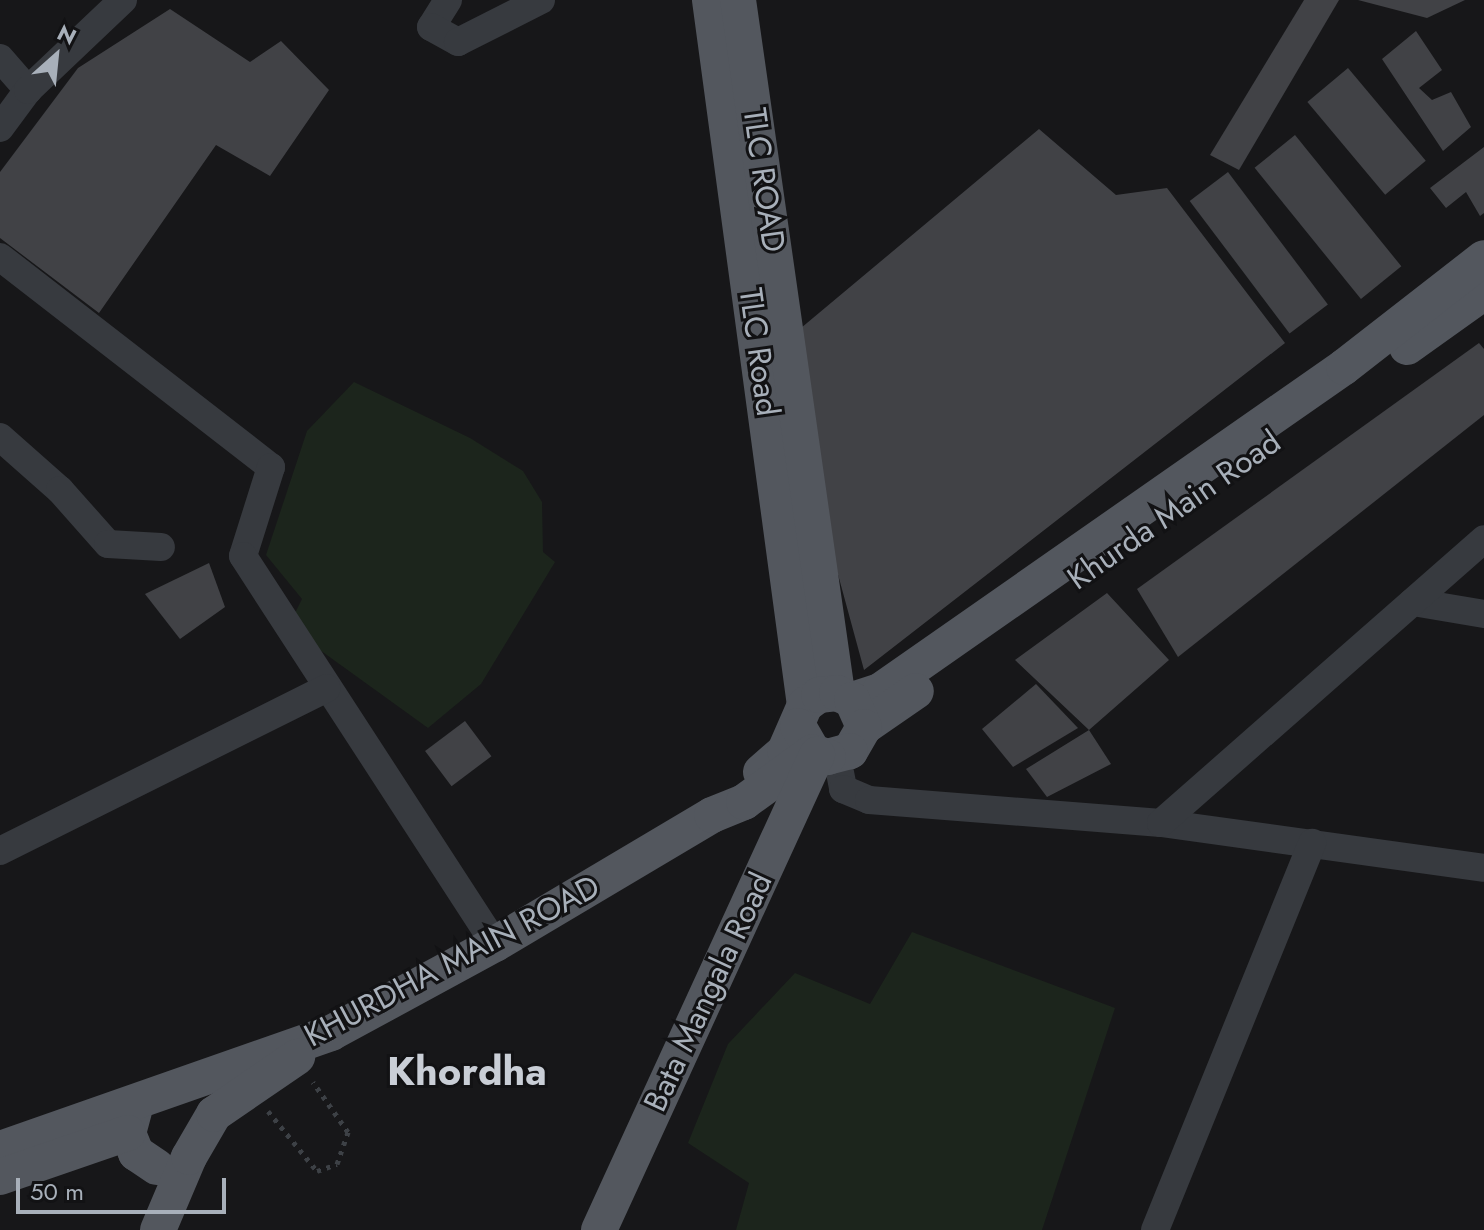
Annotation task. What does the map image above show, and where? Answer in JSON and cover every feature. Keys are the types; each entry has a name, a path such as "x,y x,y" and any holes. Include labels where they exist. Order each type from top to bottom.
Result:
{"main road":[{"name":"TLC Road","path":"710,0 828,730"},
{"name":"TLC ROAD","path":"738,0 828,730"},
{"name":"Khurda Main Road","path":"828,730 1469,287 1484,258"},
{"name":"KHURDHA MAIN ROAD","path":"0,1149 331,1033 495,944 712,815 785,751 828,730"},
{"name":"Bata Mangala Road","path":"599,1230 828,730"},
{"name":"Bata Mangala Road","path":"616,1230 828,730"},
{"path":"132,1230 173,1162 214,1114 331,1033"},
{"path":"181,1084 202,1097 214,1114"},
{"path":"144,1097 131,1114 128,1133 136,1153 173,1162"},
{"path":"0,1177 128,1133"},
{"path":"158,1230 173,1162"}],"street":[{"path":"0,128 28,90 123,0"},
{"path":"448,0 431,27 458,42 541,0"},
{"path":"0,58 28,90"},
{"path":"0,257 271,467 243,556 495,944"},
{"path":"0,437 60,490 108,544 161,547"},
{"path":"1161,823 1484,539"},
{"path":"1413,602 1484,614"},
{"path":"0,851 327,688"},
{"path":"828,730 843,789 869,800 1161,823 1484,868"},
{"path":"1155,1230 1312,843"}],"path":[{"path":"250,1090 317,1171 337,1164 348,1132 307,1074"}],"shaded area":[{"path":"354,382 470,438 523,471 542,502 543,552 555,562 481,684 428,728 288,627 302,599 266,555 307,431"},
{"path":"912,932 1115,1008 1042,1230 736,1230 749,1183 688,1143 728,1044 795,973 870,1004"}],"building":[{"path":"1304,0 1339,0 1239,170 1210,155"},
{"path":"1358,0 1465,0 1427,18"},
{"path":"170,9 250,62 281,41 329,90 270,176 216,145 99,313 0,238 0,172 78,68"},
{"path":"1416,31 1442,70 1419,88 1432,100 1451,92 1471,127 1443,151 1382,59"},
{"path":"1348,68 1426,161 1385,195 1307,102"},
{"path":"1039,129 1116,195 1167,188 1285,343 864,670 827,534 801,328"},
{"path":"1295,135 1401,266 1361,299 1255,168"},
{"path":"1484,147 1484,213 1480,216 1466,192 1446,208 1430,188"},
{"path":"1228,172 1328,305 1290,333 1190,201"},
{"path":"1479,343 1484,349 1484,415 1178,657 1137,589"},
{"path":"209,563 225,607 180,639 145,594"},
{"path":"1107,593 1169,660 1089,730 1015,660"},
{"path":"1036,684 1078,728 1013,767 982,729"},
{"path":"465,721 491,756 452,786 425,751"},
{"path":"1089,730 1111,764 1047,797 1026,769"}],"district":[{"name":"Khordha","path":"467,1071"}]}
